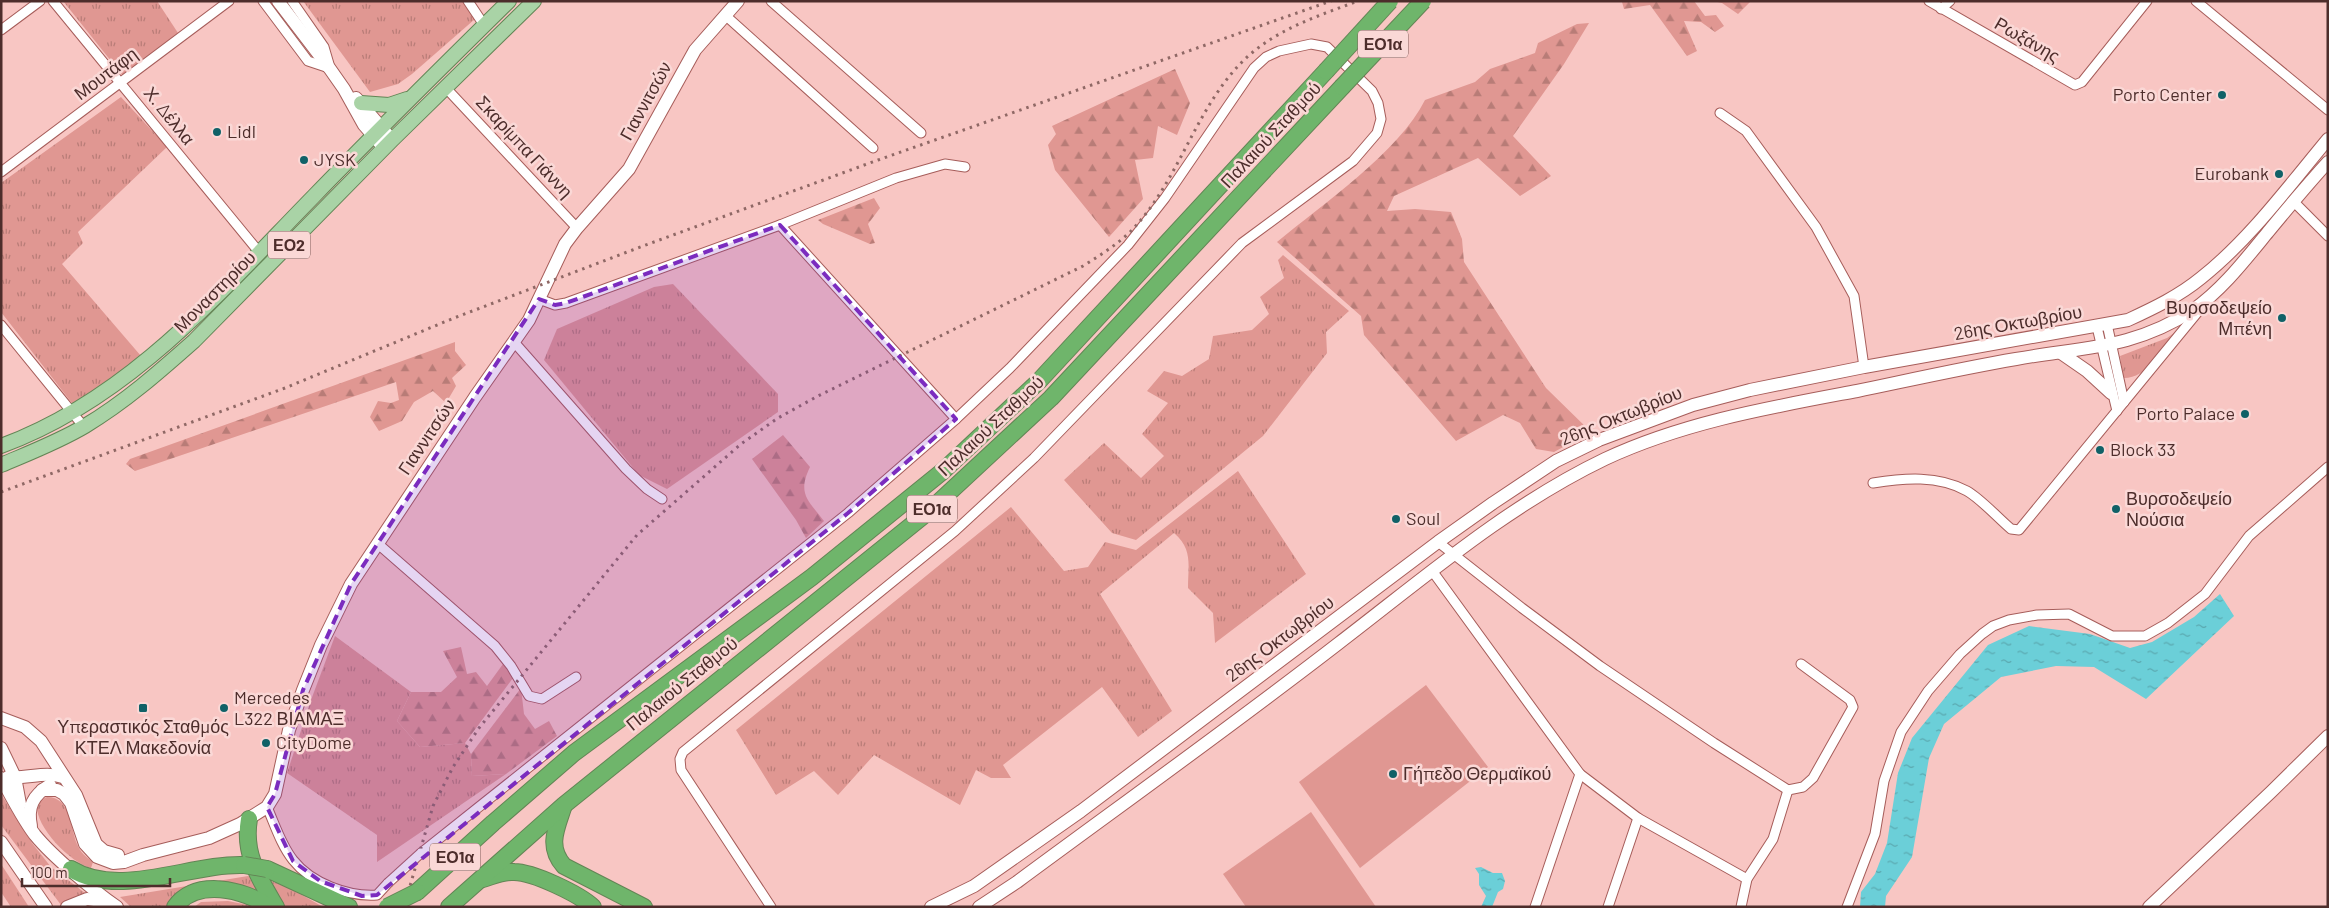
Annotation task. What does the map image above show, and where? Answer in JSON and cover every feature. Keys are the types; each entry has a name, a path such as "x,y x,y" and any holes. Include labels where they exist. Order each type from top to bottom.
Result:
{"highway":[{"name":"Παλαιού Σταθμού","path":"417,892 574,753 812,577 943,471 1039,380 1390,1"},
{"name":"Παλαιού Σταθμού","path":"449,907 564,805 928,512 1051,398 1423,1"},
{"path":"564,805 553,839 559,861 564,866 644,907"},
{"path":"250,819 247,836 249,853 254,869 276,907"},
{"path":"71,869 82,876 97,880 129,880 217,866 244,865 274,872 349,907"},
{"path":"476,882 496,874 515,872 546,882 592,907"},
{"path":"93,896 129,880"},
{"path":"175,907 191,893 213,890 245,894 269,907"},
{"path":"387,907 417,892"},
{"name":"ΕΟ1α","path":"402,907 417,892"}],"main road":[{"path":"278,1 344,89 362,122 378,132"},
{"name":"Μοναστηρίου","path":"1,446 49,426 74,413 114,386 153,355 207,305 509,1"},
{"name":"Μοναστηρίου","path":"1,465 84,426 131,395 194,341 388,144 534,1"},
{"name":"Γιαννιτσών","path":"42,790 57,790 66,796 84,844 97,857 108,862 119,862 143,854 204,840 250,819 267,807 277,787 289,730 316,657 345,596 377,543 514,342 540,299 560,253 577,228 629,169 695,50 738,1"},
{"path":"344,89 361,103 378,132 388,144"},
{"path":"361,103 391,105 416,94"},
{"name":"26ης Οκτωβρίου","path":"931,907 974,886 1081,811 1438,542 1556,462 1621,431 1693,405 1750,390 1864,367 2128,320 2159,306 2201,278 2259,220 2328,140"},
{"name":"26ης Οκτωβρίου","path":"979,907 1143,790 1433,572 1454,554 1557,484 1606,459 1649,441 1756,410 2017,359 2106,346 2136,338 2178,318 2212,295 2236,271 2328,162"},
{"path":"2061,353 2087,371 2112,393"},
{"name":"Γιαννιτσών","path":"1,718 21,725 44,744 76,795 90,833 98,846 104,851 117,855 143,854"},
{"path":"2149,907 2272,792 2328,736"},
{"path":"1,748 15,777 23,816"},
{"path":"1,774 15,777 47,774 63,777"},
{"path":"33,831 29,809 35,797 42,790 63,777"},
{"path":"1,778 23,816 48,849 71,869 93,896 115,906"},
{"path":"1,842 46,907"},
{"path":"67,907 93,896"}],"street":[{"path":"1,30 40,1"},
{"name":"Χ. Δέλλα","path":"53,1 259,252"},
{"name":"Μουτάφη","path":"1,172 230,1"},
{"path":"263,1 308,61 330,69"},
{"path":"292,1 324,47 330,69"},
{"path":"468,1 484,25"},
{"path":"771,1 921,133"},
{"name":"Ρωξάνης","path":"1929,1 2073,84 2078,85 2084,81 2147,1"},
{"path":"1941,9 1950,1"},
{"path":"2196,1 2328,110"},
{"path":"725,15 873,148"},
{"path":"267,807 283,844 293,860 304,872 320,881 362,896 377,895 388,882 421,853 848,513 956,419 1010,368 1128,245 1165,198 1249,74 1266,57 1292,47 1312,44 1327,47 1372,91 1378,103 1381,119 1377,133 1353,161 1242,243 1034,458 955,531 683,752 680,759 681,770 771,907"},
{"name":"Σκαρίμπα Γιάννη","path":"446,88 577,228"},
{"path":"1720,113 1746,131 1816,227 1854,296 1864,367"},
{"path":"540,299 555,305 566,303 780,225 904,176 945,164 966,167"},
{"path":"2294,201 2328,236"},
{"path":"780,225 956,419"},
{"path":"1873,483 1901,478 1916,479 1968,491 2010,529 2016,531 2021,528 2212,295"},
{"path":"1,325 84,426"},
{"path":"2102,326 2112,393 2117,411"},
{"path":"514,342 626,469 647,489 662,499"},
{"path":"2106,346 2124,402"},
{"path":"1847,907 1875,834 1884,781 1901,732 1933,685 1960,654 1993,626 2009,620 2038,615 2069,614 2112,636 2144,636 2168,623 2205,594 2249,536 2328,467"},
{"path":"1438,542 1600,666 1722,749 1788,790 1803,787 1813,778 1853,707 1850,700 1801,664"},
{"path":"377,543 495,646 511,666 529,696 542,700 576,677"},
{"path":"1433,572 1580,774 1638,818 1747,879"},
{"path":"1535,907 1580,774"},
{"path":"1741,907 1747,879 1773,839 1788,790"},
{"path":"1608,907 1638,818"}],"highlighted area":[{"path":"780,225 956,419 848,513 377,895 362,896 320,881 293,861 267,807 275,794 303,690 351,584 539,299 555,305 566,303"}],"green space":[{"path":"63,1 157,1 178,33 123,76"},
{"path":"303,1 463,1 475,19 398,84 370,92"},
{"path":"1694,1 1705,16 1716,15 1724,26 1715,32 1701,22 1684,21 1697,51 1687,56 1650,5 1624,9 1622,2"},
{"path":"1713,1 1751,1 1738,14 1722,3"},
{"path":"1589,23 1564,64 1513,136 1551,176 1520,196 1478,158 1394,196 1387,211 1415,209 1451,212 1462,239 1464,262 1546,388 1591,432 1554,452 1536,449 1520,423 1503,415 1456,441 1364,335 1361,316 1277,242 1379,158 1413,119 1425,100 1475,82 1490,69 1535,53 1538,43 1577,24"},
{"path":"1175,69 1190,103 1177,135 1158,126 1153,158 1135,160 1143,199 1109,237 1055,170 1048,145 1056,134 1052,126"},
{"path":"121,97 167,147 78,232 83,243 62,264 141,356 75,407 1,312 1,183"},
{"path":"874,198 880,208 868,224 875,243 870,244 823,224 818,220"},
{"path":"1283,255 1349,311 1326,332 1327,353 1263,436 1136,540 1112,533 1064,480 1104,443 1141,478 1164,456 1142,434 1168,403 1147,391 1164,371 1182,376 1209,359 1213,336 1252,330 1269,314 1260,297 1284,278 1278,260"},
{"path":"673,284 778,394 778,412 667,489 639,475 544,360 557,329 654,287"},
{"path":"2174,333 2175,335 2153,363 2139,374 2123,378 2120,356 2167,338"},
{"path":"455,342 455,351 466,365 452,378 456,386 446,403 433,391 414,402 402,421 379,431 370,417 378,401 391,403 399,400 396,382 135,471 126,464 130,459"},
{"path":"783,435 810,467 806,476 804,490 809,502 824,521 806,538 796,520 752,459"},
{"path":"1238,471 1306,574 1215,643 1213,613 1188,588 1189,565 1187,551 1174,533 1100,594 1172,711 1138,737 1102,687 1003,765 1011,778 991,778 976,770 960,805 874,755 838,795 814,771 776,795 736,730 1011,507 1064,571 1088,567 1105,542 1136,550"},
{"path":"335,636 411,692 397,721 420,747 465,743 471,754 472,776 506,774 377,862 377,835 287,773"},
{"path":"461,647 467,674 476,672 487,686 503,664 513,678 465,743 420,747 397,721 411,692 441,692 457,677 443,651"},
{"name":"Γήπεδο Θερμαϊκού","path":"1426,685 1488,767 1360,868 1299,782"},
{"path":"521,688 524,714 535,729 549,721 557,736 506,774 472,776 471,754"},
{"path":"1,794 32,843 51,867 85,893 61,905 1,825"},
{"path":"47,797 55,798 65,807 78,847 93,862 91,868 83,865 65,852 48,833 38,814 37,805 42,799"},
{"path":"1311,812 1376,907 1246,907 1223,874"},
{"path":"1,864 29,907 11,907 1,892"},
{"path":"248,876 268,880 287,887 323,907 270,907 230,887 172,907 131,907 120,897"},
{"path":"228,901 258,907 194,907 201,902"}],"water":[{"path":"2220,594 2234,616 2146,699 2094,667 2056,666 2001,677 1944,724 1929,758 1912,857 1886,896 1885,907 1860,907 1861,892 1875,874 1887,843 1898,773 1912,738 1988,645 2029,626 2090,634 2130,648 2152,642 2194,617"},
{"path":"1481,867 1493,873 1502,873 1505,881 1503,889 1498,892 1492,907 1481,907 1486,896 1479,885 1479,874 1475,868"}],"railway":[{"path":"1,492 285,388 454,318 643,246 878,160 1331,1"},
{"path":"404,907 433,806 453,767 479,728 637,535 741,444 778,418 818,396 1083,266 1113,247 1129,233 1161,192 1212,101 1227,79 1244,60 1256,49 1298,24 1358,1"}],"place":[{"name":"Porto Center","path":"2222,95"},
{"name":"Lidl","path":"217,132"},
{"name":"JYSK","path":"304,160"},
{"name":"Eurobank","path":"2279,174"},
{"name":"Βυρσοδεψείο Μπένη","path":"2282,318"},
{"name":"Porto Palace","path":"2245,414"},
{"name":"Block 33","path":"2100,450"},
{"name":"Βυρσοδεψείο Νούσια","path":"2116,509"},
{"name":"Soul","path":"1396,519"},
{"name":"Υπεραστικός Σταθμός ΚΤΕΛ Μακεδονία","path":"143,708"},
{"name":"Mercedes L322 ΒΙΑΜΑΞ","path":"224,708"},
{"name":"CityDome","path":"266,743"},
{"name":"Γήπεδο Θερμαϊκού","path":"1393,774"}]}
